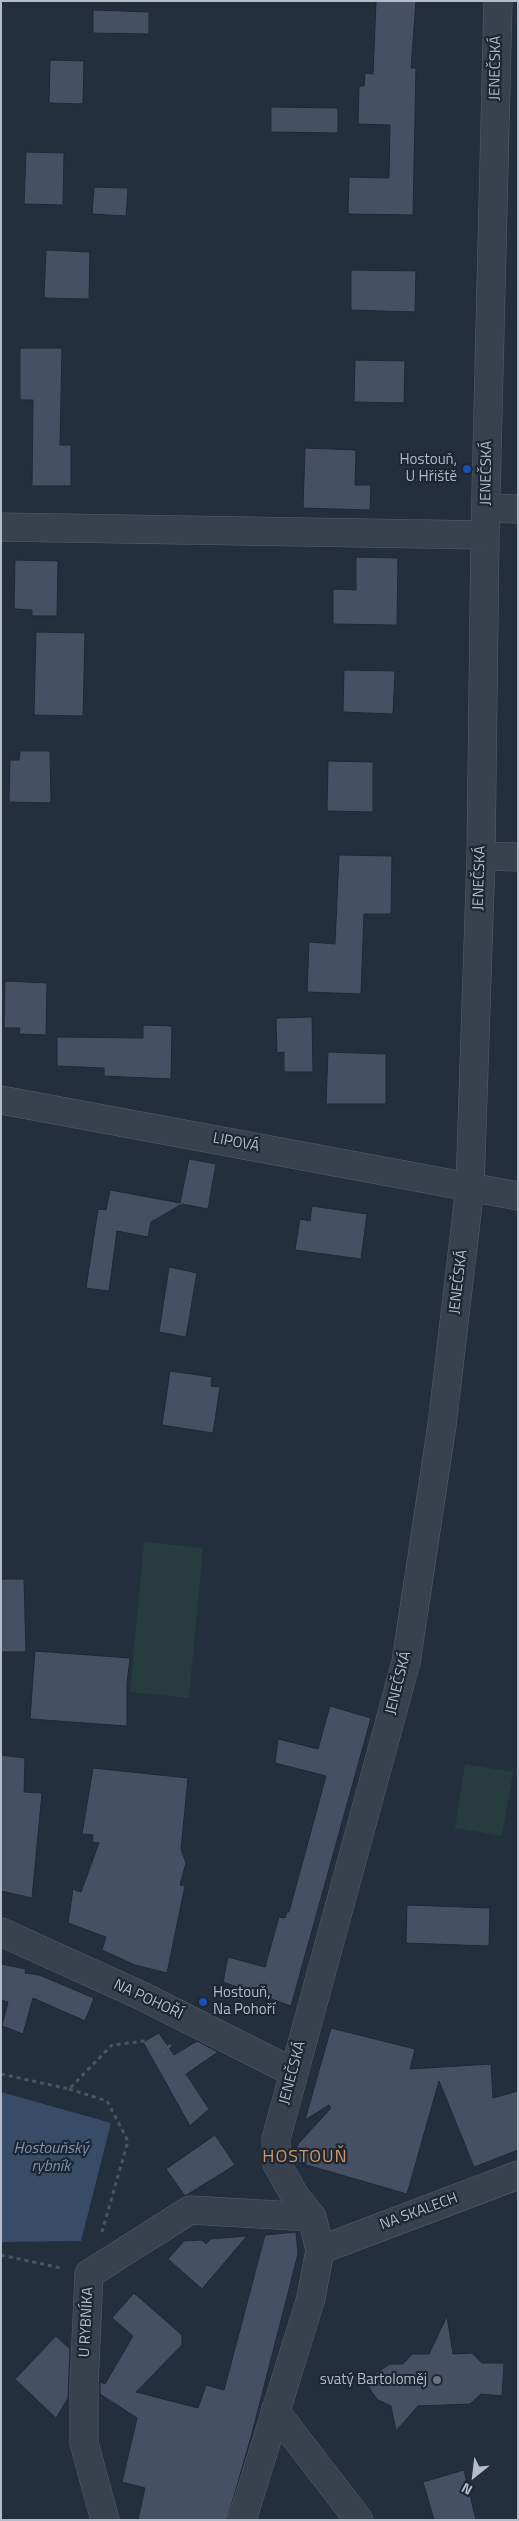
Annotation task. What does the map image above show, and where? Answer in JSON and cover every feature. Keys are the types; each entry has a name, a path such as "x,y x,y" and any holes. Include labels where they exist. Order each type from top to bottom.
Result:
{"street":[{"name":"JENEČSKÁ","path":"242,2520 311,2298 320,2250 312,2217 295,2196 277,2164 276,2139 406,1662 442,1425 470,1187 481,856 485,535 507,79 498,1"},
{"path":"486,508 518,509"},
{"path":"1,527 485,535"},
{"path":"481,856 518,857"},
{"name":"LIPOVÁ","path":"1,1100 518,1196"},
{"name":"NA POHOŘÍ","path":"1,1932 193,2021 293,2072"},
{"name":"NA SKALECH","path":"320,2250 518,2175"},
{"name":"U RYBNÍKA","path":"105,2520 84,2443 84,2385 89,2274 190,2210 312,2217"},
{"path":"275,2411 359,2520"}],"path":[{"path":"69,2089 112,2045 144,2041 164,2052 193,2021"},
{"path":"1,2074 69,2089 107,2101 128,2141 89,2274 1,2255"}],"green space":[{"path":"144,1542 203,1548 189,1698 130,1692"},
{"path":"465,1764 513,1772 502,1836 455,1828"}],"water":[{"name":"Hostouňský rybník","path":"1,2092 111,2123 81,2241 1,2242"}],"building":[{"path":"376,1 416,1 411,68 416,68 413,215 348,214 349,177 389,178 390,125 358,124 359,86 364,86 365,73 373,74"},
{"path":"93,10 149,12 149,34 93,33"},
{"path":"50,60 84,61 83,104 49,103"},
{"path":"271,107 338,108 338,133 271,132"},
{"path":"26,152 64,153 63,205 24,204"},
{"path":"94,187 128,188 126,216 92,214"},
{"path":"46,250 90,252 89,299 44,298"},
{"path":"351,270 416,271 415,312 351,310"},
{"path":"20,348 62,348 60,445 71,445 71,486 32,486 33,400 20,400"},
{"path":"355,360 405,361 404,403 354,402"},
{"path":"305,448 356,450 355,485 371,485 370,510 303,508"},
{"path":"356,557 398,558 397,625 333,624 333,589 356,590"},
{"path":"15,560 58,561 57,616 32,616 32,610 14,609"},
{"path":"36,632 85,633 83,716 34,715"},
{"path":"344,670 395,671 393,714 343,712"},
{"path":"20,751 50,751 51,803 9,802 10,760 19,760"},
{"path":"328,761 373,762 373,812 327,811"},
{"path":"339,855 392,856 391,914 364,914 361,994 307,992 309,942 335,944"},
{"path":"5,981 47,983 46,1035 19,1034 20,1028 4,1028"},
{"path":"312,1017 313,1072 284,1072 284,1052 277,1053 276,1018"},
{"path":"143,1025 172,1026 171,1079 104,1076 104,1068 57,1066 57,1037 143,1038"},
{"path":"328,1052 386,1054 386,1104 326,1104"},
{"path":"189,1159 216,1164 208,1209 182,1204 151,1222 148,1237 117,1231 109,1291 86,1288 98,1209 106,1210 110,1190 180,1203"},
{"path":"312,1206 367,1214 361,1259 295,1250 300,1219 310,1221"},
{"path":"169,1267 197,1273 186,1337 159,1332"},
{"path":"170,1371 212,1377 211,1386 220,1387 213,1433 162,1425"},
{"path":"1,1579 24,1579 26,1652 1,1652"},
{"path":"35,1651 130,1658 127,1683 127,1726 30,1719"},
{"path":"330,1706 371,1718 291,2006 223,1982 228,1957 265,1967 279,1917 285,1918 287,1912 289,1912 326,1776 275,1763 278,1739 318,1749"},
{"path":"1,1755 25,1758 24,1792 42,1793 32,1898 1,1891"},
{"path":"93,1768 188,1778 181,1849 186,1863 180,1885 185,1886 167,1973 135,1965 102,1950 106,1937 68,1923 73,1889 81,1892 99,1843 92,1842 93,1835 82,1834"},
{"path":"407,1905 490,1908 489,1946 406,1943"},
{"path":"1,1964 26,1969 25,1973 39,1975 94,1998 85,2021 33,1998 23,2034 2,2026 8,2002 1,2000"},
{"path":"331,2028 415,2049 410,2069 491,2064 493,2098 518,2091 518,2150 474,2167 439,2081 407,2194 293,2161 298,2144 331,2108 329,2105 305,2120"},
{"path":"159,2033 174,2055 197,2041 218,2052 186,2074 209,2109 190,2126 143,2042"},
{"path":"215,2135 235,2165 185,2196 166,2169"},
{"path":"296,2232 298,2254 251,2437 227,2520 138,2520 145,2488 122,2482 137,2418 100,2394 100,2382 105,2384 133,2336 112,2318 134,2293 182,2335 182,2345 136,2392 198,2408 206,2385 224,2390 265,2235"},
{"path":"247,2236 202,2289 168,2259 184,2241 202,2240 206,2244 211,2239"},
{"name":"svatý Bartoloměj","path":"447,2316 453,2354 472,2353 482,2363 504,2363 502,2396 481,2394 470,2404 418,2406 396,2431 391,2406 378,2400 371,2391 369,2386 373,2375 390,2364 403,2364 412,2354 429,2354"},
{"path":"56,2336 70,2349 68,2398 56,2418 15,2379"},
{"path":"464,2470 476,2520 434,2520 423,2482"}],"place":[{"name":"Hostouň, U Hřiště","path":"467,469"},
{"name":"Hostouň, Na Pohoří","path":"203,2002"},
{"name":"svatý Bartoloměj","path":"437,2380"}],"district":[{"name":"HOSTOUŇ","path":"305,2158"}]}
